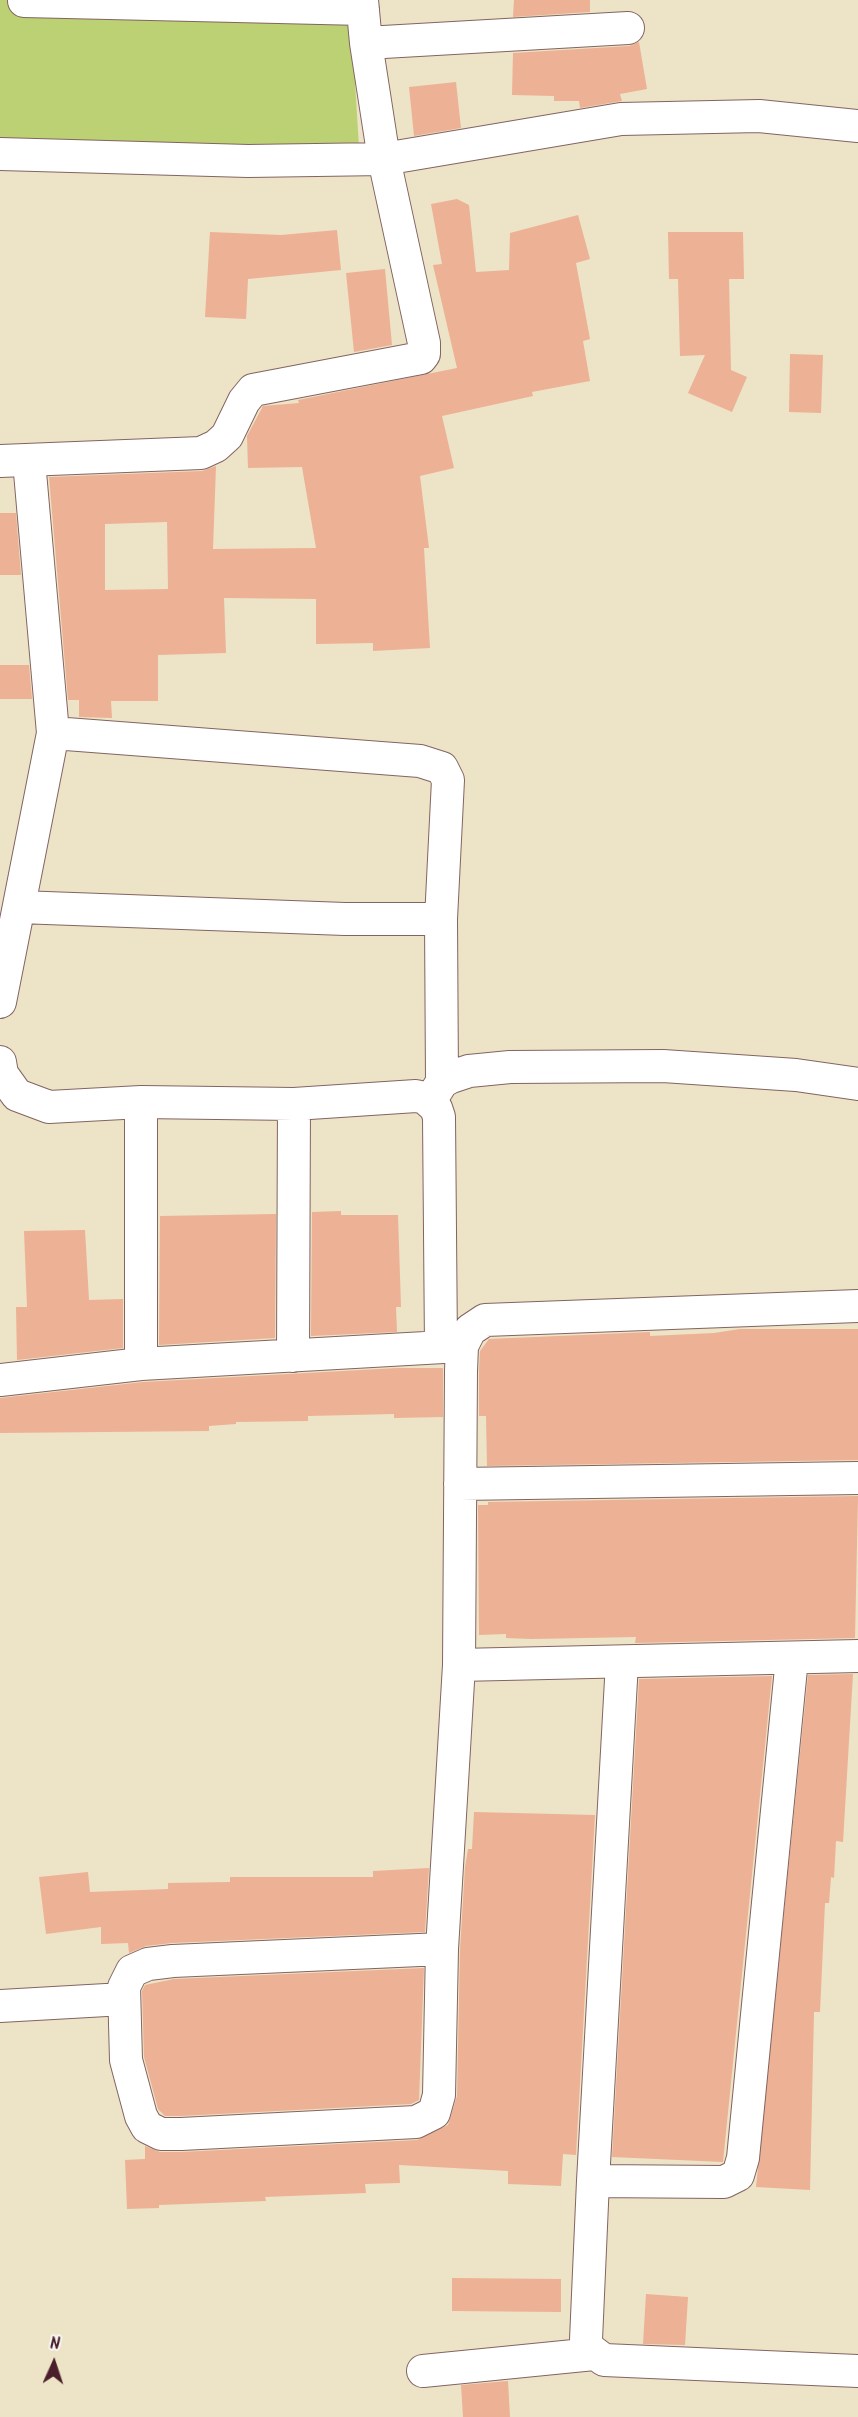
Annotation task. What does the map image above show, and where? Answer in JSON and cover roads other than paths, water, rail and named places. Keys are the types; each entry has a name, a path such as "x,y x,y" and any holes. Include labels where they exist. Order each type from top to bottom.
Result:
{"street":[{"path":"0,1002 53,733 14,461 201,453 216,446 227,436 244,401 253,390 421,358 424,354 424,343 384,159 366,43 363,4 24,1"},
{"path":"366,43 628,28"},
{"path":"0,154 248,161 384,159 621,119 759,116 858,126"},
{"path":"53,733 433,763 442,768 448,780 441,919 436,1108 439,1117 460,1484 459,1665 442,1949 439,2096 434,2113 416,2122 161,2134 147,2127 141,2116 126,2060 124,1987 132,1971 148,1964 173,1961 442,1949"},
{"path":"19,907 345,919 441,919"},
{"path":"0,1062 2,1074 17,1095 49,1107 141,1102 294,1104 416,1096 436,1092 469,1071 510,1067 663,1066 796,1075 858,1084"},
{"path":"141,1102 141,1364"},
{"path":"293,1356 294,1104"},
{"path":"0,1380 141,1364 452,1347 485,1320 858,1306"},
{"path":"460,1484 858,1478"},
{"path":"459,1665 858,1656"},
{"path":"592,2181 724,2182 738,2175 743,2158 792,1658"},
{"path":"622,1662 592,2181 586,2340 594,2354 603,2360 858,2371"},
{"path":"0,2006 124,1999"},
{"path":"423,2371 594,2354"}]}
